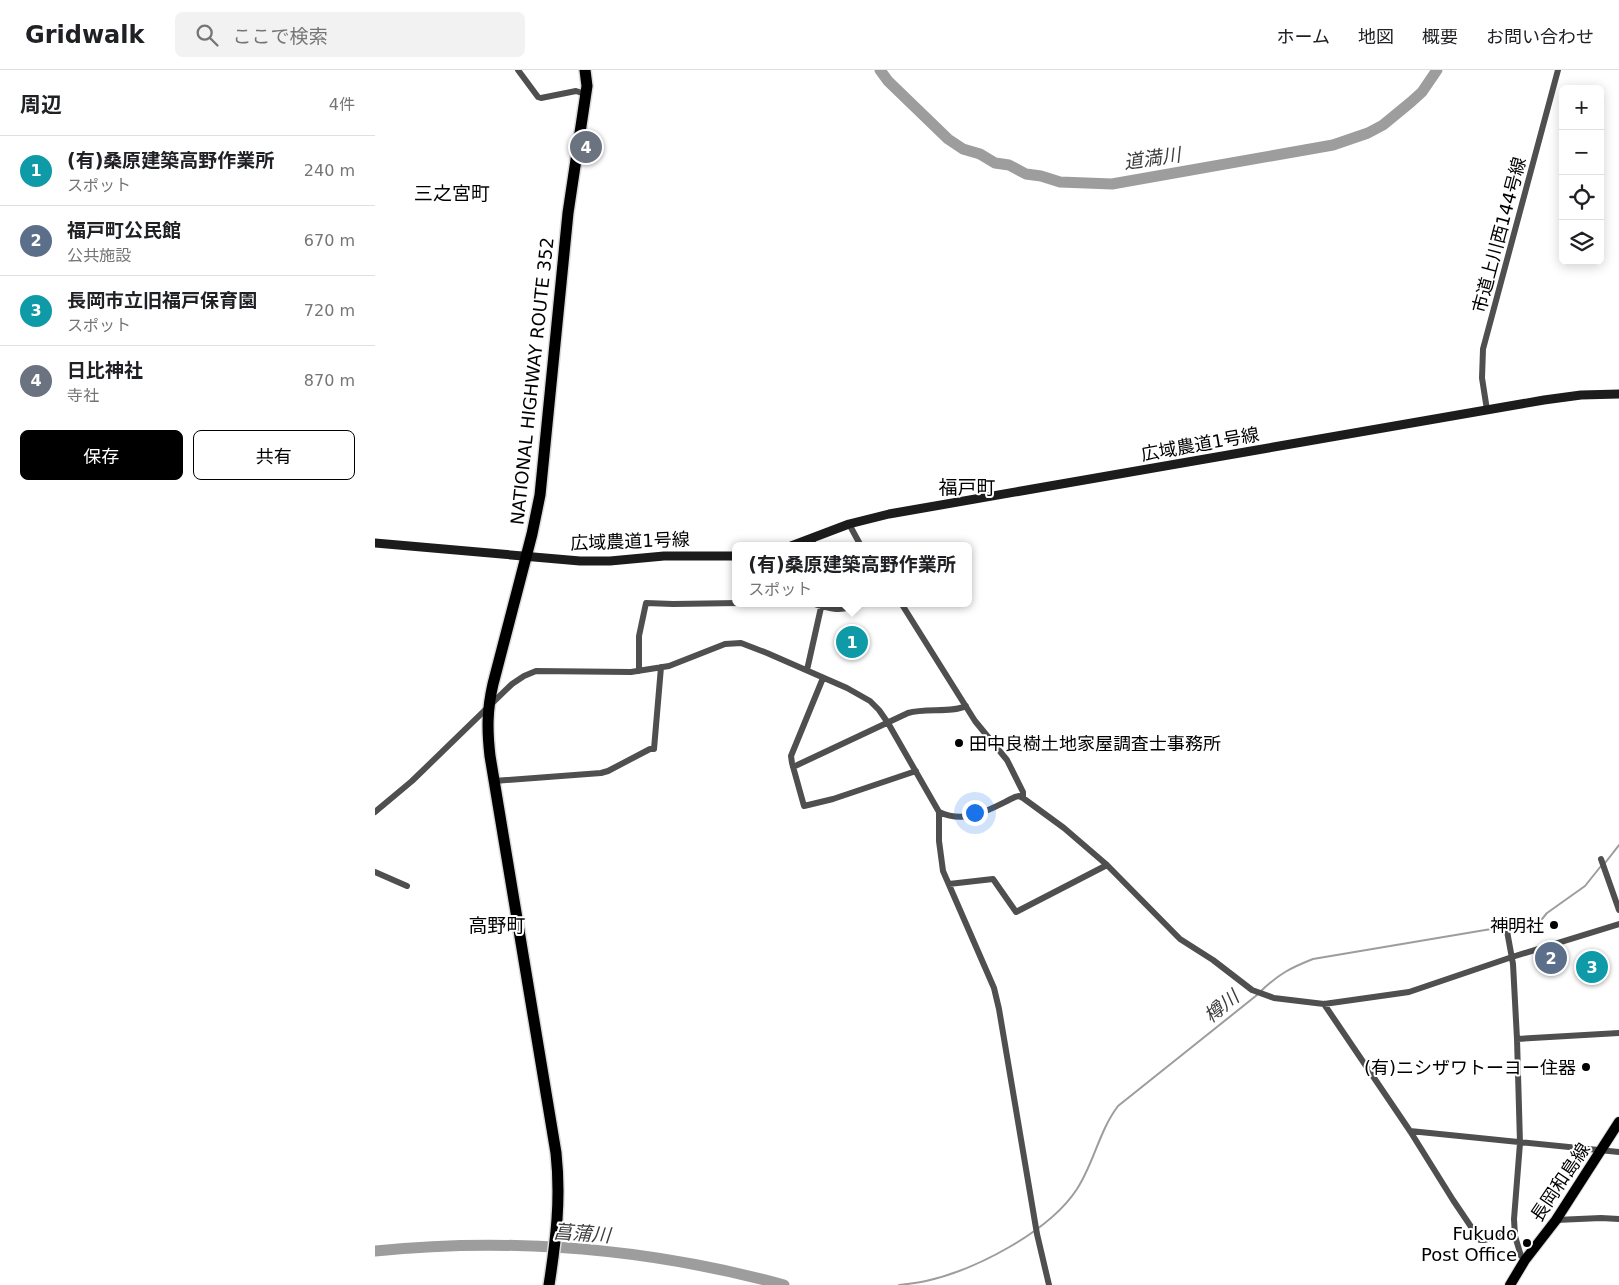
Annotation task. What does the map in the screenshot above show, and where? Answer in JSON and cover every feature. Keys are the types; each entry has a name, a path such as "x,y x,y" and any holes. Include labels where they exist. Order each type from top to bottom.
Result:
{"highway":[{"name":"NATIONAL HIGHWAY ROUTE 352","path":"549,1285 556,1235 559,1188 556,1153 488,736 488,708 540,495 568,213 587,86 585,70"}],"main road":[{"name":"長岡和島線","path":"1510,1285 1525,1260 1556,1220 1619,1122"}],"street":[{"path":"518,70 538,97 576,91 585,94"},
{"name":"市道上川西144号線","path":"1487,410 1482,378 1483,349 1558,70"},
{"name":"広域農道1号線","path":"813,542 849,524 889,514 1570,396 1619,394"},
{"path":"849,524 859,542"},
{"name":"広域農道1号線","path":"375,543 599,562 664,556 732,556"},
{"path":"639,671 639,636 646,602 673,604 732,603"},
{"path":"807,670 822,607"},
{"path":"832,607 846,610 852,607"},
{"path":"903,607 975,721 1007,760 1023,792 1023,798"},
{"path":"375,812 412,781 512,684 530,672 639,671 679,662 734,642 752,646 847,688 870,701 888,722 939,812 939,840 943,871 994,988 1037,1234 1049,1285"},
{"path":"495,781 601,773 654,749 661,667"},
{"path":"823,678 791,756 804,806 833,799 916,771"},
{"path":"793,767 907,713 918,710 959,709 965,706"},
{"path":"939,812 949,817 968,817 1019,796 1023,798 1064,828 1107,865 1180,939 1213,960 1252,990 1264,995 1296,1001 1324,1004 1409,992 1619,924"},
{"path":"1601,861 1619,910"},
{"path":"949,884 993,879 1016,912 1107,865"},
{"path":"375,872 407,886"},
{"path":"1505,920 1513,957 1517,1039 1520,1143 1514,1219 1515,1236 1521,1256 1525,1260"},
{"path":"1324,1004 1480,1240 1515,1231"},
{"path":"1517,1039 1619,1033"},
{"path":"1410,1132 1619,1152"},
{"path":"1556,1220 1601,1218 1619,1220"}],"waterway":[{"name":"道満川","path":"880,70 888,81 948,139 963,149 980,154 995,163 1009,165 1026,174 1060,182 1112,184 1333,145 1368,133 1383,125 1422,92 1437,70"},
{"name":"樽川","path":"1605,863 1619,845"},
{"name":"樽川","path":"1508,926 1542,919 1547,913 1585,886 1601,866"},
{"name":"樽川","path":"1261,991 1285,972 1313,959 1503,927"},
{"name":"樽川","path":"899,1285 926,1281 966,1268 1009,1247 1048,1220 1077,1189 1088,1169 1106,1126 1118,1106 1257,995"},
{"name":"菖蒲川","path":"375,1251 478,1245 581,1249 683,1263 784,1285"}],"place":[{"name":"日比神社","path":"586,147"},
{"name":"(有)桑原建築高野作業所","path":"852,642"},
{"name":"田中良樹土地家屋調査士事務所","path":"959,743"},
{"name":"神明社","path":"1554,925"},
{"name":"福戸町公民館","path":"1551,958"},
{"name":"長岡市立旧福戸保育園","path":"1592,967"},
{"name":"(有)ニシザワトーヨー住器","path":"1586,1067"},
{"name":"Fukudo Post Office","path":"1527,1243"}],"district":[{"name":"三之宮町","path":"452,193"},
{"name":"福戸町","path":"967,487"},
{"name":"高野町","path":"497,925"}]}
